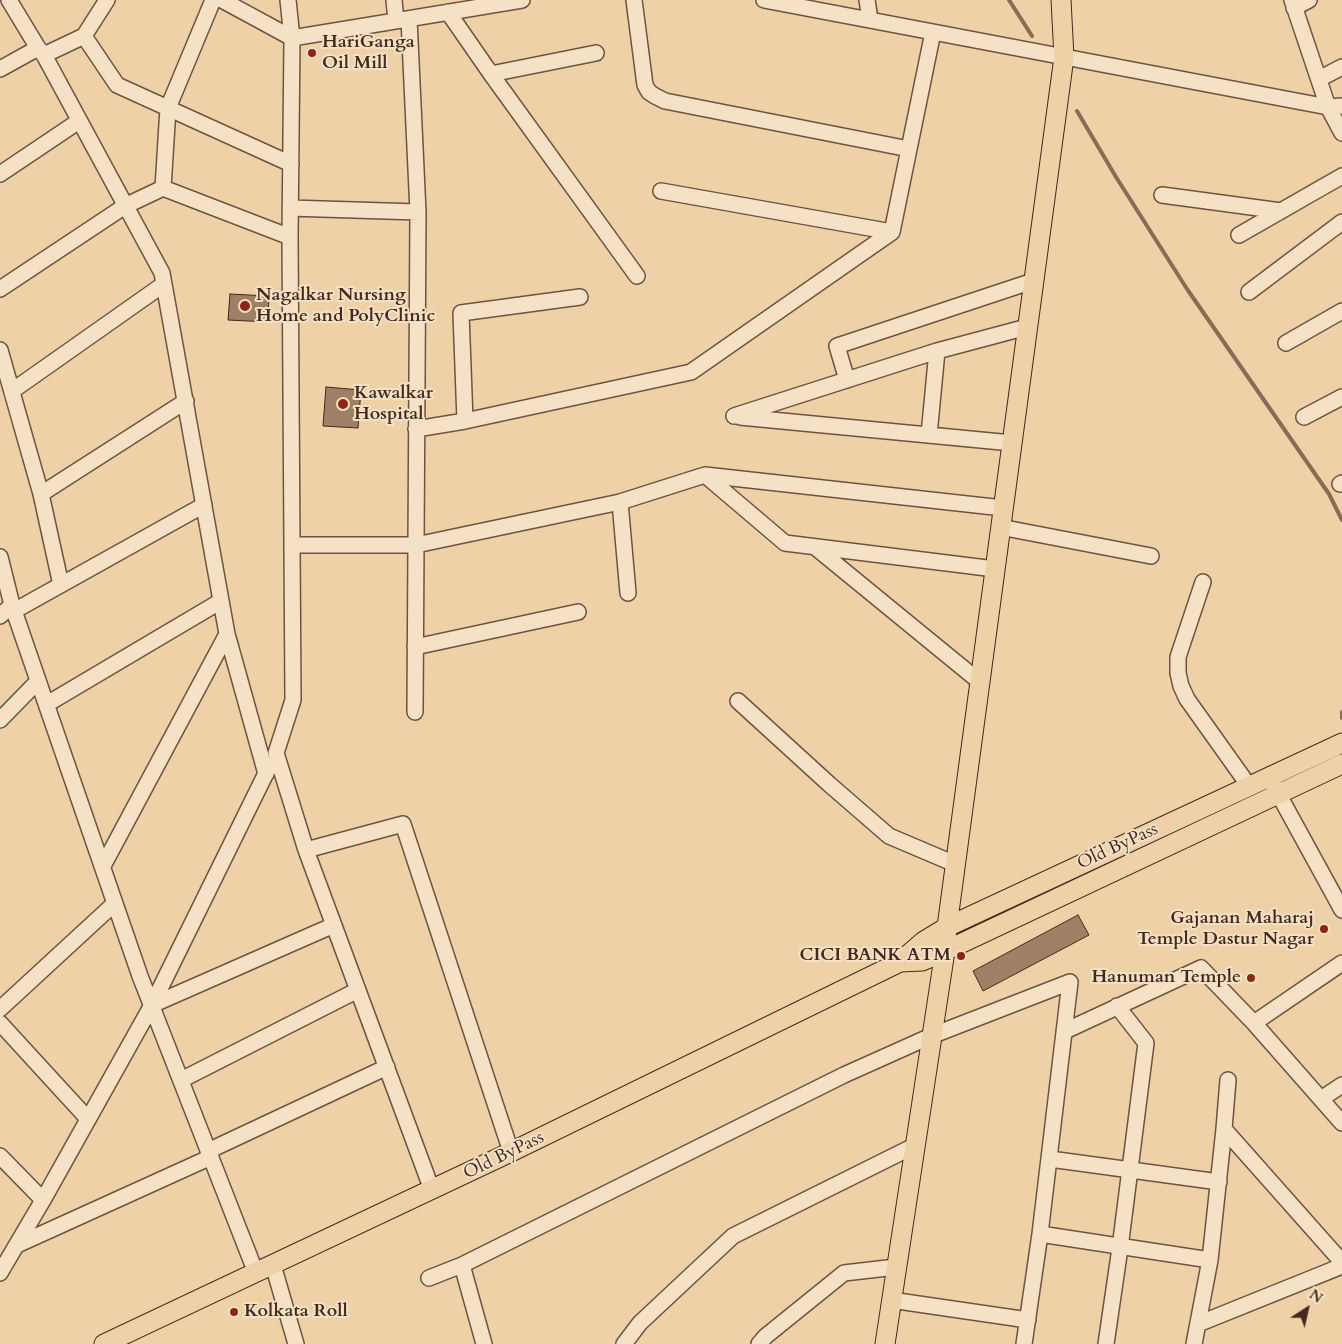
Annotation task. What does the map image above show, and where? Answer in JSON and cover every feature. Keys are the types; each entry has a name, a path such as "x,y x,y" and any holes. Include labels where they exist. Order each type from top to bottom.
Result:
{"main road":[{"path":"885,1344 945,951 955,864 1064,57 1061,0"},
{"name":"Old ByPass","path":"900,962 922,961 945,951 1274,785 1339,755"},
{"name":"Old ByPass","path":"104,1344 432,1190 900,962 924,941 947,927 1249,786 1274,785"}],"street":[{"path":"9,0 41,52 162,273 221,601 228,634 266,774"},
{"path":"0,68 84,36 107,0"},
{"path":"163,188 168,108 213,0"},
{"path":"222,0 292,38 522,0"},
{"path":"0,1273 152,1005 276,753 293,700 294,546 290,237 292,38 288,0"},
{"path":"394,0 403,20 418,212 415,712"},
{"path":"634,0 645,85 649,92 655,96 665,101 909,149"},
{"path":"764,0 1335,106"},
{"path":"867,0 870,20"},
{"path":"1309,0 1293,4 1319,79 1335,106 1342,133"},
{"path":"448,12 637,276"},
{"path":"416,429 465,421 691,372 892,232 933,32"},
{"path":"84,36 117,85 291,164"},
{"path":"491,74 596,53"},
{"path":"1319,79 1342,67"},
{"path":"0,174 79,121"},
{"path":"1240,235 1342,176"},
{"path":"0,289 125,206 163,188 290,237"},
{"path":"661,191 892,232"},
{"path":"1162,195 1281,211"},
{"path":"290,208 418,212"},
{"path":"1249,292 1342,222"},
{"path":"848,380 836,346 1034,281"},
{"path":"12,391 164,284"},
{"path":"465,421 461,313 580,297"},
{"path":"1286,343 1342,311"},
{"path":"1012,443 734,416 937,351 1027,327"},
{"path":"0,350 41,494 61,585"},
{"path":"929,435 937,351"},
{"path":"1304,418 1342,397"},
{"path":"41,494 186,401"},
{"path":"294,546 416,545 620,502 705,475 1003,508"},
{"path":"705,475 785,543 995,569"},
{"path":"620,502 628,593"},
{"path":"9,610 61,585 204,505"},
{"path":"1000,528 1151,556"},
{"path":"815,546 980,682"},
{"path":"0,557 9,610 38,680 152,1005 210,1154 264,1269 296,1344"},
{"path":"1203,582 1178,657 1178,673 1187,699 1249,786"},
{"path":"46,704 221,601"},
{"path":"415,647 578,612"},
{"path":"103,866 228,634"},
{"path":"0,720 38,680"},
{"path":"738,701 888,836 955,864"},
{"path":"276,753 306,850 432,1190"},
{"path":"1274,785 1342,910"},
{"path":"306,850 403,824 511,1152"},
{"path":"0,1008 115,903"},
{"path":"152,1005 334,924"},
{"path":"1254,1023 1342,963"},
{"path":"1064,1031 1201,968 1254,1023 1342,1123"},
{"path":"428,1278 462,1266 844,1075 931,1036 1070,982 1050,1159 1024,1344"},
{"path":"181,1080 358,990"},
{"path":"1106,1344 1146,1044 1117,1006"},
{"path":"0,1022 88,1119"},
{"path":"17,1245 210,1154 387,1067"},
{"path":"1194,1344 1210,1260 1228,1080"},
{"path":"1321,1099 1342,1085"},
{"path":"1224,1129 1342,1262"},
{"path":"624,1344 640,1323 733,1236 914,1146"},
{"path":"0,1156 43,1200"},
{"path":"1050,1159 1219,1182"},
{"path":"1040,1234 1120,1248 1210,1260"},
{"path":"462,1266 484,1344"},
{"path":"1198,1324 1342,1266"},
{"path":"759,1344 766,1336 844,1273 896,1267"},
{"path":"892,1300 1028,1320"}],"building":[{"path":"230,294 269,296 268,322 228,320"},
{"path":"326,387 361,390 358,428 323,426"},
{"path":"1078,915 1089,935 983,991 973,971"}],"waterway":[{"path":"1009,0 1032,36"},
{"path":"1077,111 1116,177 1187,289 1329,494 1342,520"},
{"path":"1342,712 1342,718"}],"place":[{"name":"HariGanga Oil Mill","path":"312,53"},
{"name":"Nagalkar Nursing Home and PolyClinic","path":"245,306"},
{"name":"Kawalkar Hospital","path":"343,404"},
{"name":"Gajanan Maharaj Temple Dastur Nagar","path":"1324,929"},
{"name":"CICI BANK ATM","path":"961,956"},
{"name":"Hanuman Temple","path":"1251,978"},
{"name":"Kolkata Roll","path":"234,1312"}]}
